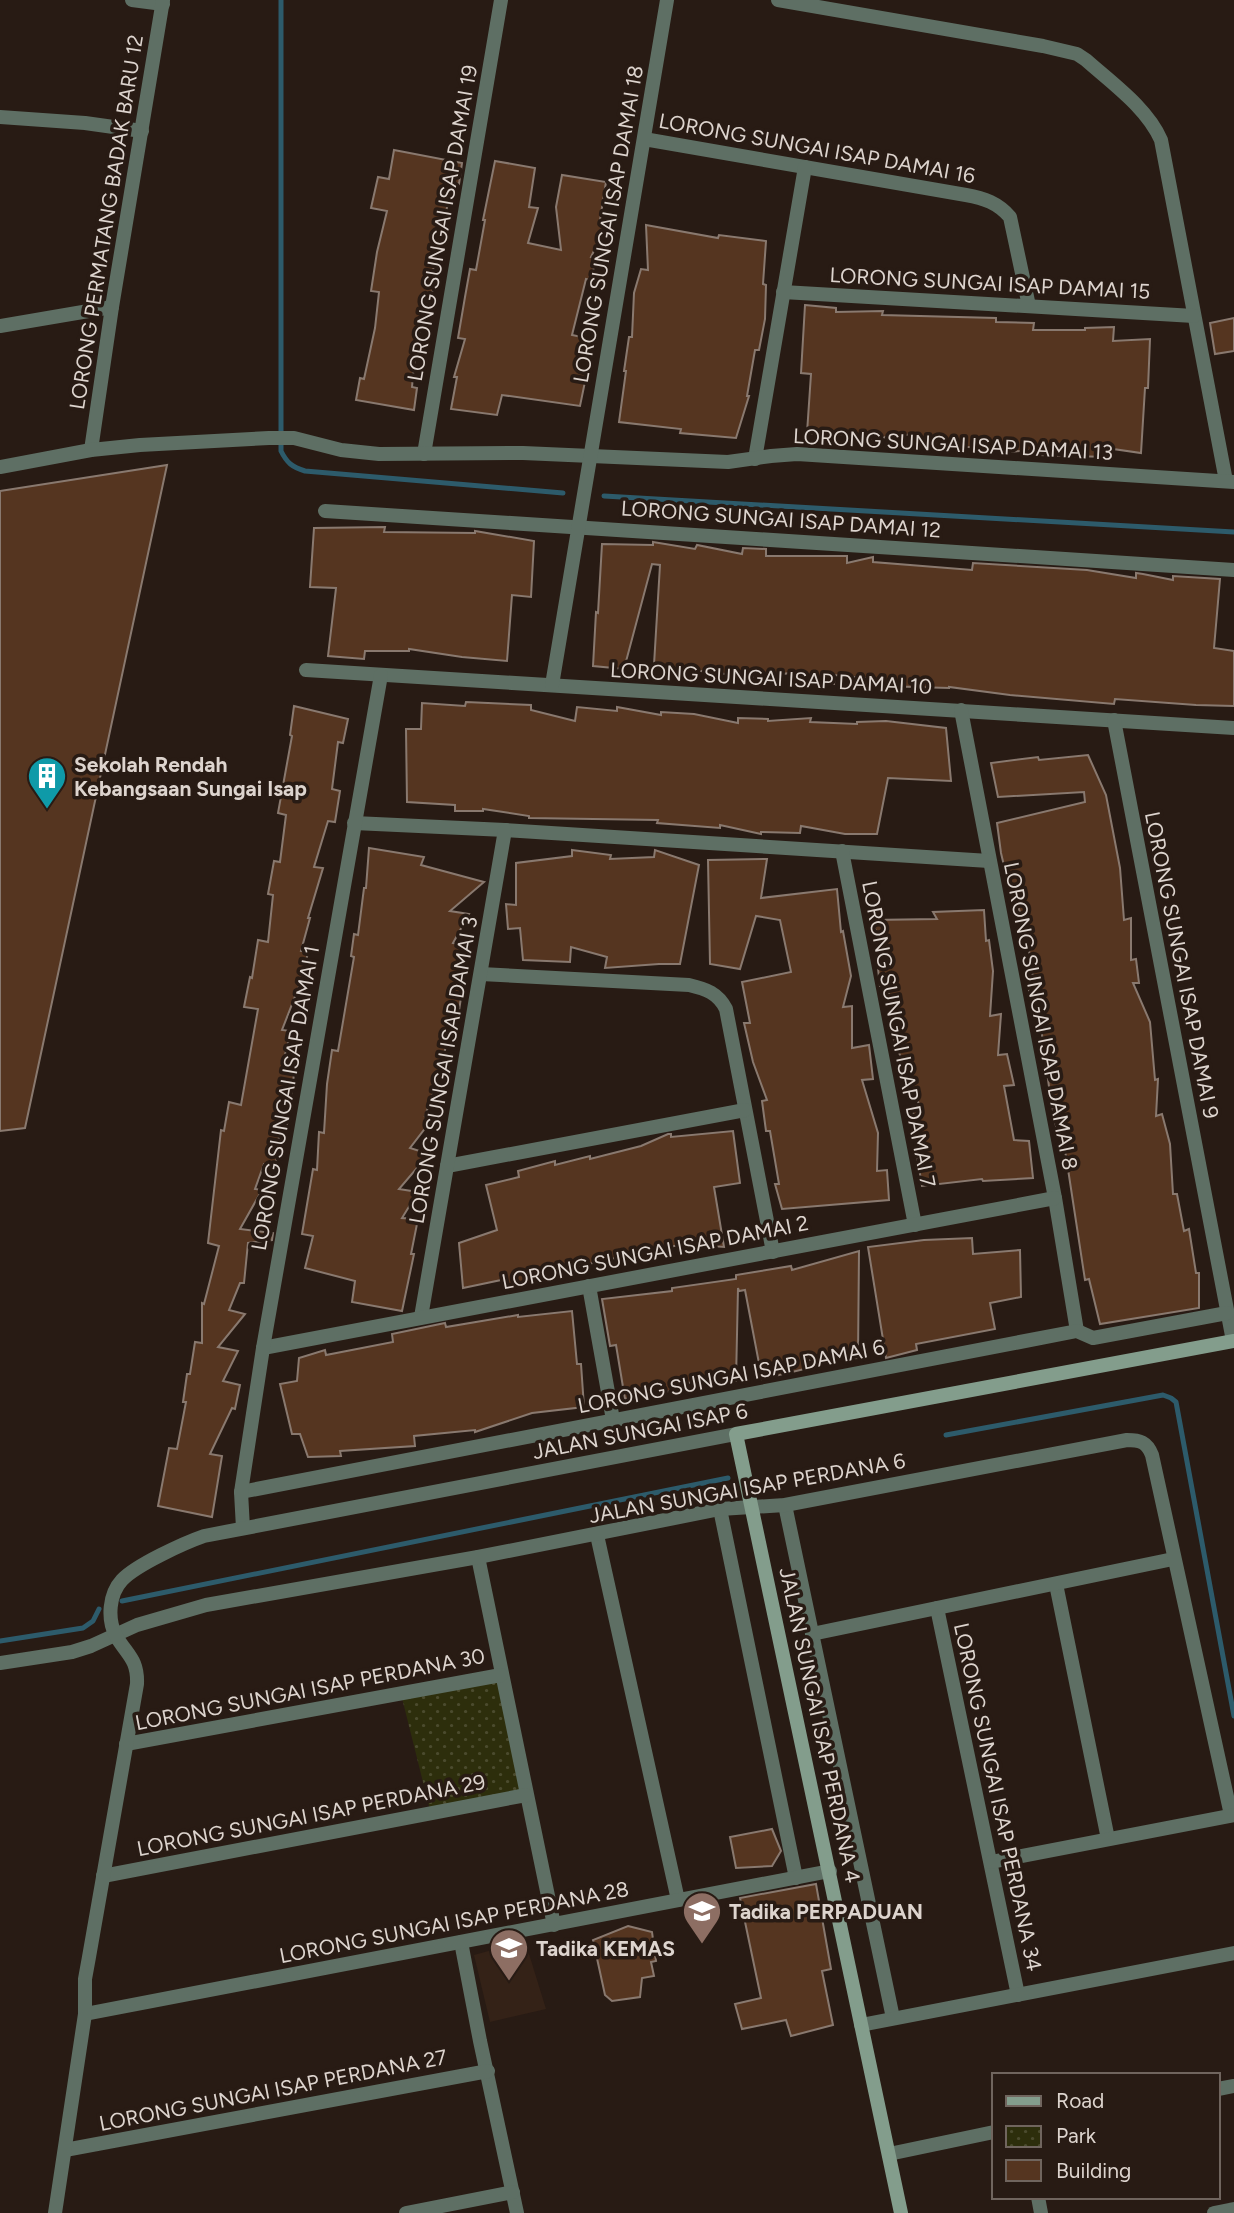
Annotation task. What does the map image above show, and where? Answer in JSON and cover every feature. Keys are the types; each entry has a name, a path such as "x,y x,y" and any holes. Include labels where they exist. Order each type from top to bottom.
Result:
{"street":[{"path":"132,0 163,2"},
{"name":"LORONG SUNGAI ISAP DAMAI 19","path":"424,454 501,0"},
{"name":"LORONG SUNGAI ISAP DAMAI 18","path":"552,685 667,0"},
{"path":"778,0 1077,54 1146,116 1156,127 1161,140 1194,316 1230,482"},
{"name":"LORONG PERMATANG BADAK BARU 12","path":"91,450 163,2"},
{"path":"0,117 85,123 142,131"},
{"name":"LORONG SUNGAI ISAP DAMAI 16","path":"644,139 974,196 993,202 1010,217 1029,306"},
{"path":"755,459 805,167"},
{"name":"LORONG SUNGAI ISAP DAMAI 15","path":"783,292 1194,316"},
{"path":"0,326 112,307"},
{"name":"LORONG SUNGAI ISAP DAMAI 13","path":"0,467 91,450 172,442 294,438 341,450 379,454 590,454 728,462 797,454 1230,482"},
{"name":"LORONG SUNGAI ISAP DAMAI 12","path":"325,511 1234,570"},
{"name":"LORONG SUNGAI ISAP DAMAI 10","path":"306,670 1234,728"},
{"name":"LORONG SUNGAI ISAP DAMAI 1","path":"243,1528 241,1492 263,1348 381,675"},
{"name":"LORONG SUNGAI ISAP DAMAI 8","path":"961,710 1055,1198 1077,1331"},
{"name":"LORONG SUNGAI ISAP DAMAI 9","path":"1114,720 1233,1341"},
{"path":"354,823 842,850 989,861"},
{"name":"LORONG SUNGAI ISAP DAMAI 3","path":"421,1317 505,830"},
{"name":"LORONG SUNGAI ISAP DAMAI 7","path":"842,850 915,1225"},
{"path":"481,974 689,985 713,992 722,1000 726,1009 772,1252"},
{"path":"447,1166 745,1110"},
{"name":"LORONG SUNGAI ISAP DAMAI 2","path":"263,1348 1055,1198"},
{"path":"589,1286 613,1420"},
{"name":"LORONG SUNGAI ISAP DAMAI 6","path":"241,1492 1077,1331 1093,1338 1227,1313"},
{"name":"JALAN SUNGAI ISAP 6","path":"116,1636 110,1611 117,1588 123,1579 182,1544 204,1536 1233,1341"},
{"name":"JALAN SUNGAI ISAP PERDANA 4","path":"736,1434 901,2213"},
{"name":"JALAN SUNGAI ISAP PERDANA 6","path":"0,1663 72,1652 143,1623 206,1605 597,1535 720,1509 785,1505 1127,1440 1143,1442 1152,1454 1173,1559"},
{"path":"785,1505 894,2018"},
{"path":"720,1509 796,1878"},
{"path":"597,1535 678,1900"},
{"path":"478,1557 554,1925"},
{"path":"812,1634 1173,1559 1233,1815 990,1862"},
{"path":"1056,1584 1108,1839"},
{"name":"LORONG SUNGAI ISAP PERDANA 34","path":"937,1608 1018,1994"},
{"path":"55,2213 85,2014 85,1979 138,1673 131,1656 116,1636"},
{"name":"LORONG SUNGAI ISAP PERDANA 30","path":"126,1744 501,1675"},
{"name":"LORONG SUNGAI ISAP PERDANA 29","path":"103,1876 526,1795"},
{"name":"LORONG SUNGAI ISAP PERDANA 28","path":"85,2014 830,1871"},
{"path":"461,1942 517,2213"},
{"path":"861,2025 1234,1952"},
{"name":"LORONG SUNGAI ISAP PERDANA 27","path":"65,2150 488,2071"},
{"path":"888,2154 992,2132"},
{"path":"406,2213 513,2192"},
{"path":"1214,2213 1234,2209"}],"shaded area":[{"name":"Tadika KEMAS","path":"525,1941 546,2009 490,2022 474,1955"}],"green space":[{"path":"498,1680 521,1791 430,1810 402,1698"}],"building":[{"path":"394,150 462,163 459,184 453,183 441,232 432,275 435,275 431,302 428,301 416,344 412,387 417,388 414,410 356,400 360,378 364,379 375,328 379,292 371,291 387,211 371,208 378,177 389,179"},
{"path":"495,161 535,168 529,207 538,208 528,243 561,250 556,207 562,175 606,182 600,220 608,222 591,257 597,258 590,280 586,279 572,335 582,337 579,370 587,372 580,406 502,395 497,415 451,409 457,377 454,377 465,339 458,338 465,297 470,269 476,270"},
{"path":"646,225 718,238 719,235 766,241 763,284 766,285 765,319 759,350 755,350 749,396 736,438 680,433 681,429 619,422 629,337 632,337 634,293 641,269 648,270"},
{"path":"805,305 836,308 836,312 883,311 882,315 996,318 996,322 1034,323 1033,330 1114,327 1113,341 1150,339 1141,453 1106,448 1106,457 1039,455 1039,450 1004,452 1004,449 950,446 950,449 914,444 915,434 869,441 845,438 845,435 807,433 811,374 801,373"},
{"path":"1234,318 1234,351 1215,354 1210,323"},
{"name":"Sekolah Rendah Kebangsaan Sungai Isap","path":"167,465 25,1128 0,1131 0,491"},
{"path":"385,527 384,532 475,531 534,541 531,597 512,595 507,661 409,649 365,651 364,659 328,656 336,588 310,587 314,528"},
{"path":"653,542 695,549 697,545 742,554 743,548 766,549 766,556 847,556 847,563 873,557 873,562 972,570 973,563 1087,570 1136,578 1136,573 1173,580 1173,576 1220,579 1214,648 1234,651 1234,706 1115,699 1114,704 949,687 882,686 883,680 835,675 834,684 801,680 802,671 758,678 676,670 654,665 660,565 652,564 624,669 593,666 602,544 653,545"},
{"path":"466,702 531,705 531,710 575,721 577,707 617,711 617,707 661,715 661,712 694,714 738,723 738,718 768,721 811,718 810,722 857,724 886,721 946,728 951,781 888,778 877,834 845,834 801,826 800,833 761,834 720,825 720,828 657,823 658,820 529,818 483,809 455,811 455,805 407,802 406,729 421,729 422,703 465,706"},
{"path":"294,706 348,719 343,743 338,742 332,789 340,791 335,822 328,821 314,867 323,868 301,951 308,952 303,976 282,1030 291,1031 283,1063 295,1065 289,1116 284,1136 279,1135 276,1164 264,1164 255,1189 262,1190 240,1229 273,1233 272,1240 248,1243 244,1283 240,1283 229,1310 245,1314 218,1347 238,1351 223,1381 240,1385 235,1409 232,1408 210,1454 222,1456 212,1517 158,1506 169,1448 177,1449 186,1402 183,1402 187,1374 190,1374 195,1342 202,1343 202,1303 204,1304 219,1246 208,1243 221,1130 224,1131 229,1102 241,1105 258,1009 244,1007 258,940 268,942 273,895 268,894 274,861 280,862 286,815 278,813 292,736"},
{"path":"1088,755 1106,795 1120,868 1124,920 1131,918 1131,960 1136,959 1139,983 1133,983 1150,1022 1155,1080 1158,1079 1156,1116 1162,1114 1170,1144 1173,1194 1177,1194 1184,1231 1189,1229 1196,1273 1199,1273 1199,1308 1100,1324 1089,1279 1085,1280 1066,1156 1059,1125 1056,1126 1050,1094 1038,1005 1033,1006 1026,978 1033,977 1024,917 1022,918 1013,891 1010,891 997,823 1085,802 1084,792 998,797 991,763 1038,757 1039,760"},
{"path":"369,848 424,857 421,865 484,882 450,911 469,914 453,943 469,946 458,1017 453,1017 438,1079 425,1116 433,1118 410,1148 429,1154 399,1189 418,1192 402,1218 418,1219 402,1311 352,1302 355,1281 305,1268 313,1236 302,1234 313,1169 317,1170 319,1132 324,1133 332,1050 338,1051 354,957 351,956 354,934 358,935 366,888"},
{"path":"572,850 611,855 610,859 654,857 655,850 699,865 680,964 605,968 607,957 571,947 570,962 523,960 520,928 508,929 506,904 516,905 516,863 572,856"},
{"path":"767,859 761,898 837,889 841,932 843,931 851,976 843,1007 852,1006 852,1048 869,1045 873,1079 862,1080 878,1133 877,1171 887,1170 889,1200 782,1209 775,1184 779,1184 770,1131 766,1131 762,1101 767,1100 753,1062 744,1023 750,1023 742,982 791,972 780,920 756,916 740,969 710,964 708,860"},
{"path":"984,910 986,941 989,940 993,971 990,1016 1001,1014 998,1055 1007,1054 1014,1085 1004,1086 1014,1140 1029,1141 1033,1178 982,1179 922,1186 916,1150 921,1150 912,1107 920,1107 893,1037 888,985 880,986 876,951 885,951 871,920 937,919 933,912"},
{"path":"733,1131 740,1183 714,1187 724,1247 684,1244 650,1251 650,1256 604,1259 577,1266 529,1270 533,1283 507,1285 506,1279 463,1288 459,1243 497,1230 486,1185 519,1177 518,1171 555,1161 555,1165 590,1156 590,1159 641,1146 668,1134 671,1134 671,1137"},
{"path":"972,1238 973,1254 1020,1250 1021,1297 990,1303 995,1329 916,1344 917,1350 886,1358 868,1247 924,1240"},
{"path":"859,1251 858,1358 808,1360 809,1368 762,1379 745,1290 739,1291 738,1288 736,1381 680,1383 681,1389 625,1399 616,1345 610,1346 602,1299 672,1291 672,1288 736,1279 736,1275 791,1266 792,1270"},
{"path":"572,1311 577,1364 581,1364 584,1407 532,1413 475,1432 414,1436 415,1446 340,1451 341,1456 308,1457 300,1434 292,1434 280,1384 297,1381 299,1358 325,1350 326,1355 393,1342 392,1334 445,1323 446,1327 518,1315"},
{"path":"772,1829 781,1851 772,1866 736,1868 730,1837"},
{"path":"816,1884 831,1969 822,1971 833,2025 791,2036 786,2020 742,2029 735,2004 761,1998 740,1898"},
{"path":"628,1926 652,1932 656,1961 651,1962 654,1976 642,1978 640,1997 612,2001 605,1995 593,1940"}],"waterway":[{"path":"281,0 283,455 290,464 305,471 563,493"},
{"path":"604,496 1234,532"},
{"path":"946,1435 1163,1395 1176,1402 1234,1716"},
{"path":"122,1601 728,1478"},
{"path":"0,1641 83,1628 93,1621 99,1609"}],"place":[{"name":"Sekolah Rendah Kebangsaan Sungai Isap","path":"47,810"},
{"name":"Tadika PERPADUAN","path":"702,1945"},
{"name":"Tadika KEMAS","path":"509,1982"}]}
